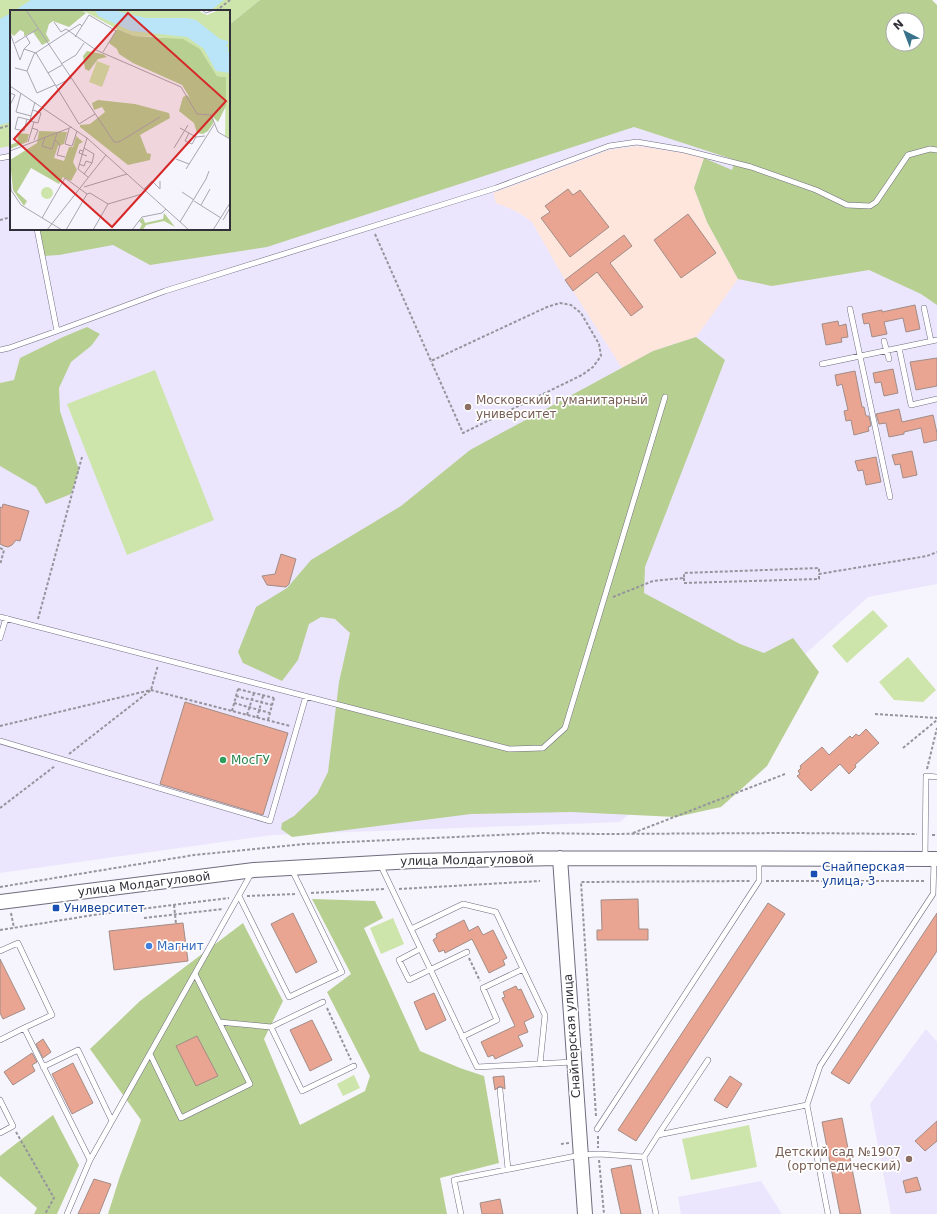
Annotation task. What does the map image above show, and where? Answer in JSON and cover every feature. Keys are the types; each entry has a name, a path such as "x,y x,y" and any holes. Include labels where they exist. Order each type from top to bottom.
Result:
{"street":[{"name":"улица Молдагуловой","path":"0,902 254,870 413,861 560,858 932,859"},
{"name":"Снайперская улица","path":"560,858 585,1214"}],"lane":[{"path":"0,350 57,331 165,291 496,188 609,146 637,142 684,150 751,167 816,190 847,206 870,206 876,202 908,155 930,149 937,150"},
{"path":"0,158 10,156"},
{"path":"37,230 57,331"},
{"path":"924,308 931,341"},
{"path":"850,309 890,498"},
{"path":"822,364 937,340"},
{"path":"884,341 888,359"},
{"path":"899,348 911,405 937,399"},
{"path":"0,617 509,749 543,748 565,728 665,397"},
{"path":"0,638 6,618"},
{"path":"0,741 270,821 306,696"},
{"path":"828,1214 807,1105 820,1066 933,894 932,859 925,834 926,776 937,777"},
{"path":"597,1128 759,881 759,859"},
{"path":"380,863 476,1067 574,1062"},
{"path":"239,896 289,997 342,972 291,868"},
{"path":"67,1214 90,1160 254,870"},
{"path":"411,929 463,904 496,912 546,1015 540,1064"},
{"path":"0,951 18,943 52,1015 0,1040"},
{"path":"420,949 399,960 409,980 467,952"},
{"path":"462,1037 498,1020 483,988 523,969"},
{"path":"150,1054 181,1118 250,1084 195,974"},
{"path":"219,1022 271,1027 324,1002"},
{"path":"271,1027 302,1091 354,1066"},
{"path":"24,1028 90,1160"},
{"path":"43,1067 78,1050 112,1121"},
{"path":"656,1214 644,1157 708,1060"},
{"path":"500,1090 508,1169"},
{"path":"0,1100 13,1126 0,1133"},
{"path":"658,1135 807,1105"},
{"path":"461,1214 454,1180 581,1155 599,1154 644,1157"}],"path":[{"path":"217,10 230,0"},
{"path":"0,128 10,125"},
{"path":"0,220 10,217"},
{"path":"372,227 431,361 463,433 582,375 593,367 601,356 599,344 581,313 571,305 560,303 547,307 431,361"},
{"path":"36,626 82,457"},
{"path":"0,548 4,550"},
{"path":"0,552 4,550"},
{"path":"0,565 4,550"},
{"path":"819,574 927,556 937,552"},
{"path":"819,568 819,574 819,580 684,583 684,573 819,568"},
{"path":"603,601 653,581 684,578"},
{"path":"0,808 151,690 160,658"},
{"path":"232,711 241,680"},
{"path":"247,715 256,684"},
{"path":"257,718 266,686"},
{"path":"238,689 274,698"},
{"path":"268,720 277,689"},
{"path":"0,726 151,690 297,728"},
{"path":"236,696 272,706"},
{"path":"234,703 270,713"},
{"path":"875,714 937,719"},
{"path":"903,748 937,719"},
{"path":"926,776 937,728"},
{"path":"631,834 785,774"},
{"path":"0,887 194,855 304,844 541,833 789,833 937,835"},
{"path":"0,930 100,914 239,896 540,881"},
{"path":"581,882 604,1214"},
{"path":"174,905 176,924"},
{"path":"144,918 232,908"},
{"path":"467,952 483,988"},
{"path":"324,1002 354,1066"},
{"path":"13,1126 54,1198 45,1214"}],"shaded area":[{"name":"Московский гуманитарный университет","path":"260,0 930,0 937,7 937,584 868,597 620,822 272,835 0,873 0,148 10,146 10,230 230,230 230,24"},
{"path":"637,146 683,153 704,158 694,188 707,222 738,279 696,337 653,351 622,368 565,280 532,222 521,214 496,203 493,193 609,150"},
{"name":"Детский сад №1907 (ортопедический)","path":"926,1029 937,1042 937,1214 891,1214 870,1104"},
{"path":"761,1181 782,1214 681,1214 678,1197"}],"green space":[{"path":"0,0 260,0 230,24 230,10 10,10 10,146 0,148"},
{"path":"260,0 932,0 937,5 937,305 921,294 869,270 772,286 738,279 707,222 694,188 704,158 732,170 735,160 634,127 267,247 150,265 113,245 59,255 43,256 37,230 230,230 230,24"},
{"path":"87,327 100,334 91,346 71,362 59,388 60,411 79,470 71,494 46,504 36,487 0,466 0,383 14,380 20,358"},
{"path":"696,337 725,360 645,567 644,593 740,644 764,653 793,638 819,672 767,766 721,807 676,817 571,812 471,814 292,837 281,829 282,823 294,816 317,794 328,772 339,682 350,633 335,619 321,617 309,624 298,660 282,681 243,663 238,652 256,607 287,588 311,560 401,506 470,450 653,351"},
{"path":"155,370 214,520 127,555 67,404"},
{"path":"873,610 888,626 847,663 832,646"},
{"path":"908,657 936,690 923,702 894,700 879,682"},
{"path":"312,899 375,901 383,918 364,928 420,1051 460,1068 484,1076 499,1163 440,1178 447,1214 108,1214 120,1176 141,1120 90,1049 140,1001 243,923 283,1001 264,1039 300,1125 365,1091 370,1076 327,992 351,974"},
{"path":"393,918 404,944 381,954 370,928"},
{"path":"354,1075 360,1088 343,1096 337,1084"},
{"path":"53,1115 79,1165 57,1214 34,1214 37,1208 0,1176 0,1156"},
{"path":"749,1125 757,1167 691,1180 682,1139"}],"water":[{"path":"31,0 224,0 211,10 16,10"},
{"path":"10,14 10,122 0,125 0,19"}],"building":[{"path":"568,189 573,195 580,190 609,227 570,257 541,218 550,212 545,206"},
{"path":"688,214 716,253 681,278 654,240"},
{"path":"624,235 632,246 610,263 643,307 631,316 597,272 573,291 565,280"},
{"path":"915,305 920,329 906,332 903,318 884,322 887,334 872,337 869,323 864,324 862,314 882,310 882,312"},
{"path":"838,321 839,326 846,324 848,337 841,338 842,342 826,345 822,324"},
{"path":"937,358 937,386 916,390 910,362"},
{"path":"893,369 898,393 884,396 881,382 875,383 873,373"},
{"path":"855,371 862,407 864,407 866,416 869,416 871,426 868,427 869,431 854,435 851,420 846,421 844,411 848,410 842,384 837,386 835,375"},
{"path":"899,409 902,422 933,415 937,440 924,443 921,428 889,437 886,423 879,424 876,414"},
{"path":"912,451 917,475 903,478 900,464 895,465 892,455"},
{"path":"876,457 881,482 866,485 863,470 858,471 855,461"},
{"path":"3,504 29,511 20,541 16,540 8,547 0,544 0,507 2,508"},
{"path":"281,554 296,559 289,584 286,587 267,585 262,576 275,574"},
{"name":"МосГУ","path":"185,702 288,733 263,815 160,784"},
{"path":"866,729 879,743 855,765 856,767 849,774 840,764 811,791 797,776 800,774 798,771 801,768 800,766 822,747 829,755 850,736 852,738 856,734 859,736"},
{"path":"638,899 639,929 648,929 648,940 597,940 597,930 602,930 601,900"},
{"path":"768,903 785,914 636,1141 618,1130"},
{"path":"293,913 317,962 296,973 271,924"},
{"path":"937,913 937,951 849,1084 831,1073"},
{"path":"464,920 469,931 478,926 483,935 493,930 507,958 503,960 505,965 489,973 472,939 445,953 444,950 439,952 433,940 437,937 436,934"},
{"name":"Магнит","path":"183,923 188,961 114,970 109,931"},
{"path":"0,959 25,1009 3,1019 0,1013"},
{"path":"516,986 518,990 521,989 534,1017 524,1022 528,1032 518,1036 523,1046 495,1059 493,1055 488,1057 481,1042 515,1026 502,998 505,997 503,992"},
{"path":"434,993 446,1020 426,1030 414,1002"},
{"path":"312,1020 332,1060 310,1071 290,1030"},
{"path":"197,1036 218,1076 196,1086 176,1046"},
{"path":"43,1039 51,1052 43,1058 36,1044"},
{"path":"32,1053 37,1062 32,1065 35,1071 13,1085 4,1072"},
{"path":"73,1063 93,1103 72,1114 52,1074"},
{"path":"504,1076 505,1089 500,1086 495,1090 493,1077"},
{"path":"730,1076 742,1084 727,1108 714,1100"},
{"path":"842,1118 861,1214 840,1214 822,1122"},
{"path":"937,1121 937,1141 925,1151 915,1141"},
{"path":"631,1165 641,1214 621,1214 611,1169"},
{"path":"917,1177 921,1190 906,1193 903,1181"},
{"path":"94,1179 111,1184 99,1214 78,1214"},
{"path":"500,1199 503,1214 482,1214 480,1203"}],"place":[{"name":"Московский гуманитарный университет","path":"468,407"},
{"name":"МосГУ","path":"223,760"},
{"name":"Снайперская улица, 3","path":"814,874"},
{"name":"Университет","path":"56,908"},
{"name":"Магнит","path":"149,946"},
{"name":"Детский сад №1907 (ортопедический)","path":"909,1159"}]}
